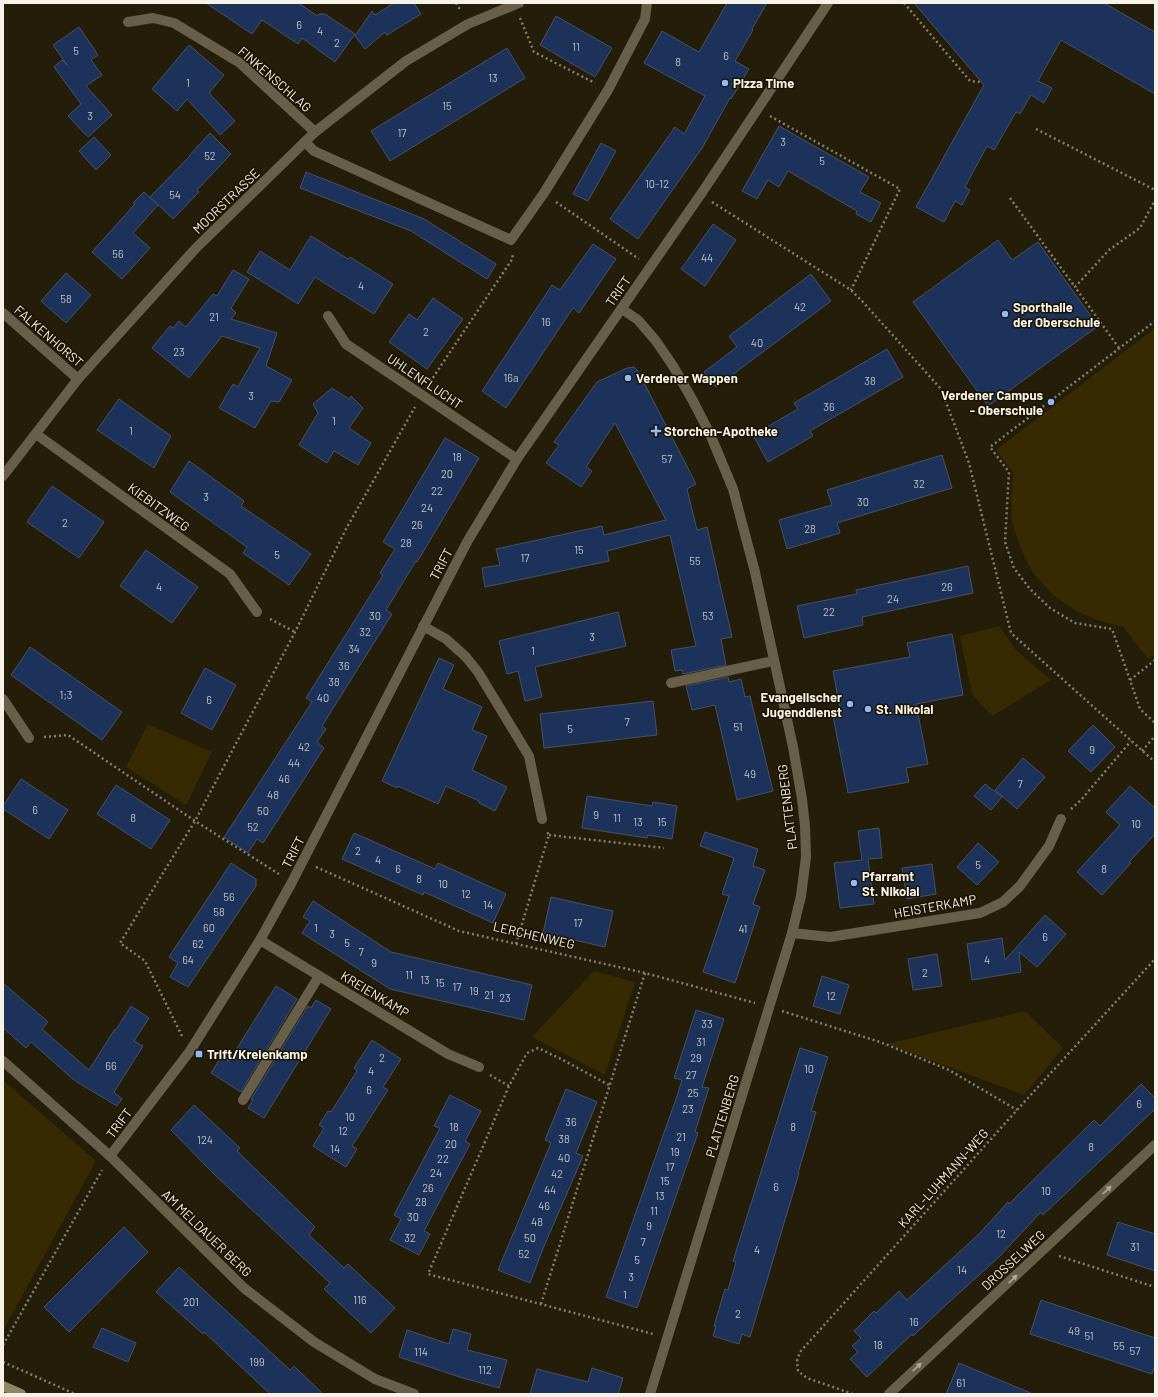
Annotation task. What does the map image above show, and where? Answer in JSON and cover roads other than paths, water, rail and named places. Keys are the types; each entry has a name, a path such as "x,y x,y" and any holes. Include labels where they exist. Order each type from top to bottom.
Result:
{"street":[{"path":"305,142 314,152 511,240 544,194 608,90 645,19 647,3"},
{"name":"TRIFT","path":"110,1156 190,1051 260,940 292,882 467,542 517,459 701,194 828,3"},
{"name":"MOORSTRASSE","path":"3,476 78,379 196,248 315,132 406,61 468,24 517,4"},
{"name":"FINKENSCHLAG","path":"128,22 153,18 174,23 240,62 315,132"},
{"name":"PLATTENBERG","path":"622,309 638,320 656,341 673,366 710,434 733,489 755,572 773,661 793,747 802,799 806,857 801,896 792,933 650,1394"},
{"name":"FALKENHORST","path":"3,313 78,379"},
{"name":"UHLENFLUCHT","path":"328,316 346,344 517,459"},
{"name":"KIEBITZWEG","path":"36,434 230,574 257,612"},
{"path":"423,626 446,639 466,657 478,672 529,756 542,819"},
{"path":"671,683 773,661"},
{"path":"3,699 29,738"},
{"name":"HEISTERKAMP","path":"792,933 830,937 980,913 1003,902 1020,886 1049,846 1061,819"},
{"name":"KREIENKAMP","path":"260,940 448,1054 478,1067"},
{"path":"243,1100 319,976"},
{"name":"AM MELDAUER BERG","path":"3,1061 110,1156 244,1288 314,1342 375,1379 414,1394"},
{"name":"DROSSELWEG","path":"889,1394 1155,1145"},
{"path":"3,1386 21,1394"}],"place":[{"name":"Pizza Time","path":"725,83"},
{"name":"Sporthalle der Oberschule","path":"1005,314"},
{"name":"Verdener Wappen","path":"628,378"},
{"name":"Verdener Campus - Oberschule","path":"1051,402"},
{"name":"Storchen-Apotheke","path":"656,431"},
{"name":"Evangelischer Jugenddienst","path":"850,704"},
{"name":"St. Nikolai","path":"868,709"},
{"name":"Pfarramt St. Nikolai","path":"854,883"},
{"name":"Trift/Kreienkamp","path":"199,1054"}]}
